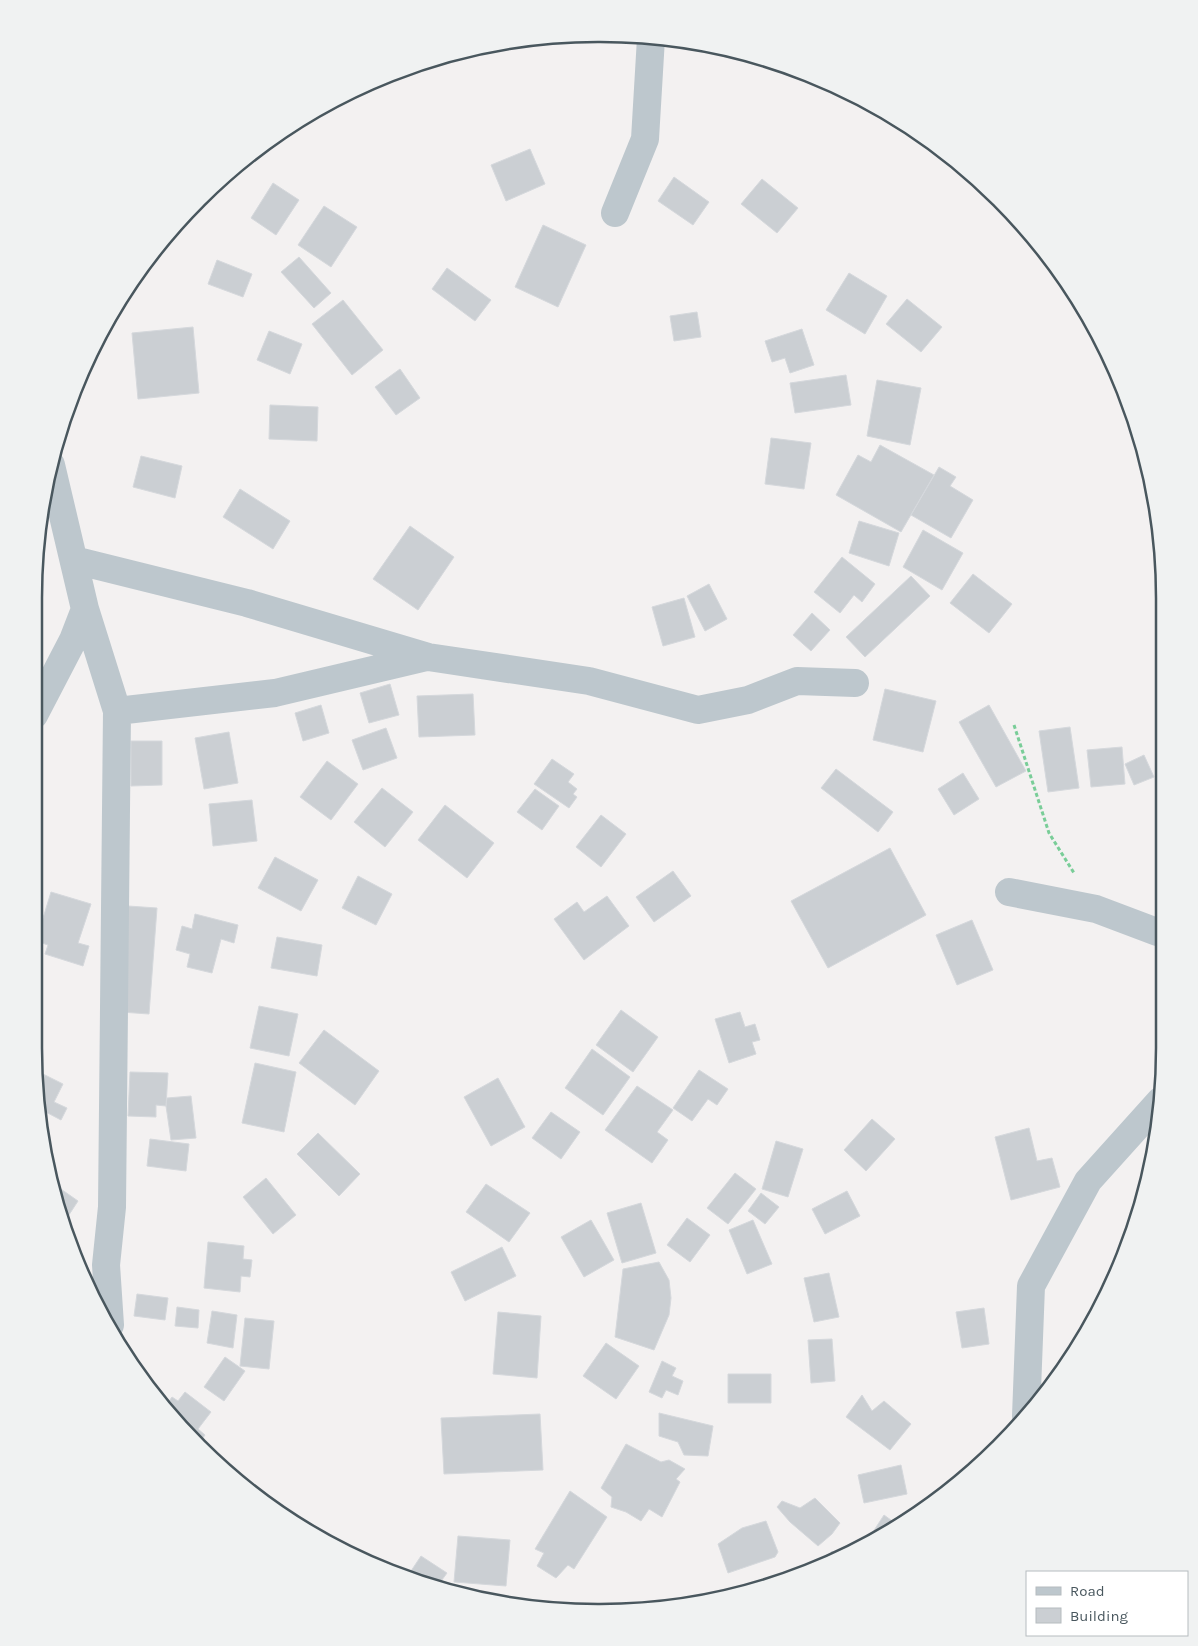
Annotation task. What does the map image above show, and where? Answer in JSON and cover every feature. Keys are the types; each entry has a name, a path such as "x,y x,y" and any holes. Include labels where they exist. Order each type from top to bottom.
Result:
{"street":[{"path":"615,213 646,139 652,45"},
{"path":"55,481 85,609 117,711 112,1207 106,1265 109,1310"},
{"path":"74,560 247,603 428,657 589,681 698,710 748,700 796,681 855,683"},
{"path":"42,699 73,640 85,609"},
{"path":"117,711 275,693 428,657"},
{"path":"1009,892 1096,909 1156,932"},
{"path":"1027,1403 1031,1286 1088,1181 1152,1110"},
{"path":"94,1280 106,1265"}],"path":[{"path":"1014,725 1049,833 1096,909"}],"building":[{"path":"530,149 545,184 506,201 491,165"},
{"path":"674,177 709,202 693,225 658,201"},
{"path":"762,179 798,208 777,233 741,204"},
{"path":"273,183 299,200 276,235 251,218"},
{"path":"324,206 357,227 331,267 298,245"},
{"path":"543,225 586,245 558,307 515,287"},
{"path":"299,257 331,293 314,308 281,272"},
{"path":"217,260 252,274 243,297 208,284"},
{"path":"447,268 491,300 475,321 432,289"},
{"path":"849,273 887,296 865,334 826,310"},
{"path":"907,299 942,327 921,352 886,324"},
{"path":"343,300 383,350 352,375 312,324"},
{"path":"697,312 701,337 674,341 670,316"},
{"path":"193,327 199,393 138,399 132,333"},
{"path":"802,329 814,365 790,373 785,358 772,362 765,341"},
{"path":"269,331 302,344 290,374 257,360"},
{"path":"400,369 420,398 396,415 375,387"},
{"path":"846,375 851,405 795,413 790,383"},
{"path":"877,380 921,388 910,445 867,436"},
{"path":"270,405 318,407 317,441 269,439"},
{"path":"771,438 811,443 804,489 765,484"},
{"path":"880,445 934,475 901,532 836,495 858,455 871,462"},
{"path":"141,456 182,466 175,498 133,487"},
{"path":"939,467 956,477 950,486 973,500 951,538 911,515"},
{"path":"240,489 290,521 273,549 223,517"},
{"path":"859,521 899,533 889,566 849,553"},
{"path":"410,526 454,557 418,610 373,579"},
{"path":"923,530 963,553 942,590 903,567"},
{"path":"842,557 875,584 862,602 854,595 840,613 814,592"},
{"path":"973,574 1012,604 989,633 950,603"},
{"path":"911,576 930,596 865,657 846,637"},
{"path":"709,584 727,619 705,631 687,596"},
{"path":"684,598 695,637 663,646 652,607"},
{"path":"812,613 830,630 811,651 793,635"},
{"path":"390,684 399,715 369,723 360,693"},
{"path":"885,689 936,701 923,752 873,740"},
{"path":"473,694 475,735 419,737 417,696"},
{"path":"321,705 329,733 303,741 295,713"},
{"path":"989,705 1026,771 996,787 959,722"},
{"path":"1070,727 1079,788 1048,792 1039,731"},
{"path":"386,728 397,758 363,770 352,740"},
{"path":"229,732 238,783 204,789 195,738"},
{"path":"131,741 162,741 162,785 131,786"},
{"path":"1122,747 1125,784 1091,787 1087,750"},
{"path":"1144,755 1154,777 1134,785 1125,764"},
{"path":"552,759 574,774 568,782 577,789 573,794 577,797 569,808 534,784"},
{"path":"327,761 358,784 331,820 300,797"},
{"path":"836,769 893,812 878,832 821,788"},
{"path":"963,773 979,799 954,815 938,789"},
{"path":"382,788 413,812 385,847 354,822"},
{"path":"535,789 559,806 542,830 517,812"},
{"path":"252,800 257,841 213,846 209,804"},
{"path":"445,805 494,843 467,878 418,840"},
{"path":"601,815 626,834 601,867 576,847"},
{"path":"890,848 926,915 828,968 791,901"},
{"path":"275,857 318,880 301,911 258,888"},
{"path":"673,871 691,896 654,922 636,897"},
{"path":"358,876 392,894 376,925 342,908"},
{"path":"51,892 91,904 78,943 89,946 83,966 45,954 48,945 42,943 42,921"},
{"path":"607,896 629,926 584,960 554,919 577,902 584,912"},
{"path":"128,906 157,908 149,1014 121,1012"},
{"path":"195,914 238,925 234,943 221,939 212,973 187,967 190,954 176,950 182,926 192,929"},
{"path":"972,920 993,970 957,985 936,935"},
{"path":"277,937 322,945 317,976 271,968"},
{"path":"259,1006 298,1014 289,1056 250,1048"},
{"path":"621,1010 658,1037 633,1072 596,1045"},
{"path":"740,1012 745,1027 755,1024 760,1040 752,1042 756,1054 729,1063 715,1019"},
{"path":"324,1030 379,1071 355,1105 299,1063"},
{"path":"592,1049 630,1077 603,1115 565,1088"},
{"path":"255,1063 296,1072 284,1132 242,1123"},
{"path":"699,1070 728,1089 717,1105 708,1099 692,1121 673,1108"},
{"path":"130,1072 168,1073 166,1106 156,1105 156,1117 128,1116"},
{"path":"44,1074 63,1084 54,1102 67,1108 61,1120 46,1112"},
{"path":"498,1078 525,1127 491,1146 464,1097"},
{"path":"637,1086 673,1110 657,1132 668,1140 652,1163 605,1130"},
{"path":"191,1096 196,1138 171,1140 166,1106 167,1098"},
{"path":"551,1112 580,1132 561,1159 532,1138"},
{"path":"872,1119 895,1139 866,1171 844,1150"},
{"path":"1029,1128 1037,1161 1052,1158 1060,1187 1011,1200 995,1137"},
{"path":"318,1133 360,1174 339,1196 297,1154"},
{"path":"150,1139 189,1144 186,1171 147,1166"},
{"path":"776,1141 803,1149 788,1197 762,1189"},
{"path":"735,1173 756,1189 728,1224 707,1208"},
{"path":"266,1178 296,1215 273,1234 243,1197"},
{"path":"486,1184 530,1213 509,1242 466,1212"},
{"path":"60,1189 78,1201 69,1215"},
{"path":"847,1191 860,1216 825,1234 812,1209"},
{"path":"761,1193 779,1207 765,1224 748,1211"},
{"path":"641,1203 656,1253 622,1263 607,1213"},
{"path":"687,1218 710,1235 690,1262 667,1245"},
{"path":"591,1220 614,1260 584,1277 561,1237"},
{"path":"753,1220 772,1264 747,1274 729,1230"},
{"path":"208,1242 244,1246 243,1259 252,1260 250,1277 241,1276 240,1292 204,1288"},
{"path":"502,1247 516,1276 465,1301 451,1272"},
{"path":"659,1262 669,1280 671,1298 669,1315 654,1350 615,1337 623,1269"},
{"path":"829,1273 839,1317 814,1322 804,1278"},
{"path":"137,1294 168,1298 165,1320 134,1316"},
{"path":"177,1307 199,1310 198,1328 175,1326"},
{"path":"984,1308 989,1344 962,1348 956,1312"},
{"path":"212,1311 237,1315 233,1348 207,1343"},
{"path":"498,1312 541,1316 537,1378 493,1374"},
{"path":"245,1318 274,1321 269,1369 240,1366"},
{"path":"832,1339 835,1381 811,1383 808,1340"},
{"path":"606,1343 639,1366 616,1399 583,1376"},
{"path":"225,1357 245,1371 224,1401 204,1387"},
{"path":"662,1361 676,1368 672,1376 683,1381 678,1395 666,1390 662,1398 649,1392"},
{"path":"728,1374 771,1374 771,1403 728,1403"},
{"path":"185,1392 211,1412 198,1429 205,1435 203,1438 169,1401 172,1397 178,1401"},
{"path":"862,1395 872,1411 884,1401 911,1424 890,1450 846,1417"},
{"path":"659,1413 713,1426 708,1456 684,1455 678,1442 659,1436"},
{"path":"540,1414 543,1470 444,1474 441,1418"},
{"path":"626,1444 661,1462 669,1460 685,1469 676,1479 680,1482 662,1517 649,1509 641,1521 626,1512 611,1507 612,1497 601,1488"},
{"path":"901,1465 907,1494 864,1503 858,1475"},
{"path":"570,1491 607,1517 574,1569 568,1565 556,1578 537,1566 544,1553 535,1549"},
{"path":"815,1498 840,1523 832,1534 818,1546 790,1522 777,1507 782,1501 800,1508"},
{"path":"884,1515 891,1520 877,1529 874,1531"},
{"path":"766,1521 778,1552 775,1557 728,1573 718,1544 742,1528"},
{"path":"458,1536 510,1540 506,1586 454,1582"},
{"path":"421,1556 447,1573 441,1581 411,1571"}]}
